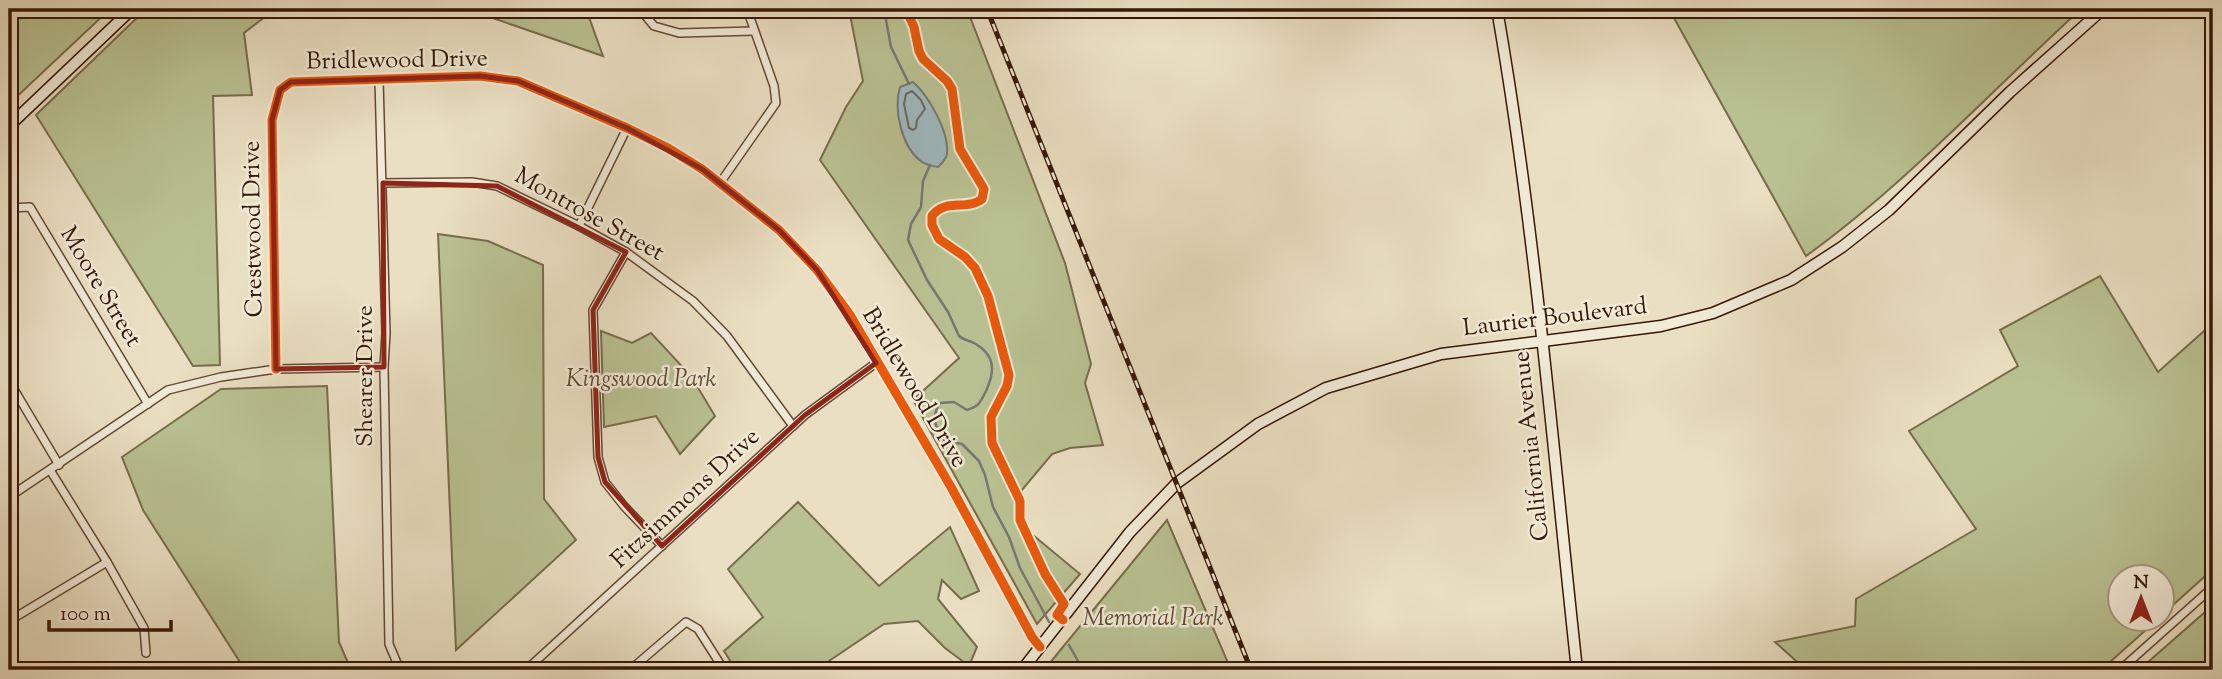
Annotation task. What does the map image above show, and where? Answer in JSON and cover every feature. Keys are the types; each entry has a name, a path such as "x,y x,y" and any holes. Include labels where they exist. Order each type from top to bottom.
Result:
{"street":[{"path":"9,126 132,9"},
{"path":"640,9 654,26 679,33 754,31"},
{"path":"720,183 776,103 774,86 747,9"},
{"name":"California Avenue","path":"1497,9 1514,105 1577,670"},
{"name":"Laurier Boulevard","path":"1022,670 1130,532 1177,483 1258,424 1326,388 1441,354 1661,326 1695,319 1791,280 1842,247 1889,210 2010,92 2104,9"},
{"path":"2208,9 2213,18"},
{"name":"Bridlewood Drive","path":"280,90 291,82 480,76 518,81 627,128 668,148 702,169 779,230 817,270 850,316 951,487 1032,637 1040,647"},
{"name":"Shearer Drive","path":"379,80 386,333 384,367 389,644 400,670"},
{"name":"Crestwood Drive","path":"276,369 272,120 280,90"},
{"path":"579,226 627,128"},
{"name":"Montrose Street","path":"383,183 472,182 496,186 626,252 693,301 727,336 793,426"},
{"name":"Moore Street","path":"9,208 30,208 148,404"},
{"path":"626,252 593,310 598,457 605,482 662,545"},
{"name":"Fitzsimmons Drive","path":"526,670 793,426 876,363"},
{"path":"9,497 168,390 221,377 276,369 384,367"},
{"path":"9,381 59,465"},
{"path":"50,470 144,628 146,653"},
{"path":"9,621 107,562"},
{"path":"2120,670 2213,587"},
{"path":"630,670 685,622 698,629 724,670"}],"highlighted area":[{"path":"480,76 518,81 627,128 702,169 779,230 817,270 876,363 805,415 662,546 605,482 598,457 593,310 626,252 497,186 383,183 384,367 276,369 272,120 280,90 291,82"}],"green space":[{"path":"9,9 110,9 9,104"},
{"path":"146,9 586,9 603,56 475,12 274,10 244,33 252,95 213,96 220,365 193,366 36,115"},
{"path":"849,9 967,9 1065,263 1091,364 1085,383 1103,445 1070,448 1052,454 1016,497 1028,531 1080,574 1037,624 913,400 959,358 820,160 846,107 863,81"},
{"path":"1669,9 2081,9 1913,168 1806,256"},
{"path":"438,234 488,241 543,265 544,499 576,540 456,650"},
{"path":"2100,276 2158,372 2213,323 2213,569 2176,602 2176,564 2106,564 2106,634 2141,634 2101,670 1806,670 1775,642 1855,626 1856,599 1976,529 1909,431 2018,366 2000,330"},
{"name":"Kingswood Park","path":"601,331 632,343 651,333 691,376 715,416 680,454 656,416 604,427"},
{"path":"327,386 339,642 351,670 245,670 143,510 122,457 221,389"},
{"path":"798,502 879,586 950,527 979,591 961,599 942,580 938,599 977,647 969,666 945,648 918,621 884,624 829,661 822,670 736,670 724,651 763,617 728,569"},
{"name":"Memorial Park","path":"1167,520 1231,670 1044,670"},
{"path":"2213,605 2213,670 2139,670"}],"water":[{"path":"913,82 931,105 945,135 947,155 938,167 924,163 915,156 901,128 898,106 900,87"}],"waterway":[{"path":"884,9 891,47 909,84"},
{"path":"930,165 923,181 921,207 911,224 908,240 959,336 981,348 992,364 991,377 981,401 967,410 954,402 940,403 935,423 945,441 962,444 979,461 993,507 1009,537 1020,568 1049,622"},
{"path":"1069,645 1083,670"}],"railway":[{"path":"987,9 1251,670"},
{"path":"1142,9 1176,13 1231,9"}],"cycle path":[{"path":"906,9 923,59 952,89 960,149 984,189 982,199 976,202 943,207 937,211 932,216 932,225 939,239 965,257 975,268 988,296 1009,375 1007,386 991,417 992,443 1020,501 1020,520 1045,574 1064,604 1057,615 1063,620"},
{"path":"276,369 272,120 280,90 291,82 480,76 518,81 627,128 668,148 702,169 779,230 817,270 850,315 951,487 1032,637 1040,647"}]}
